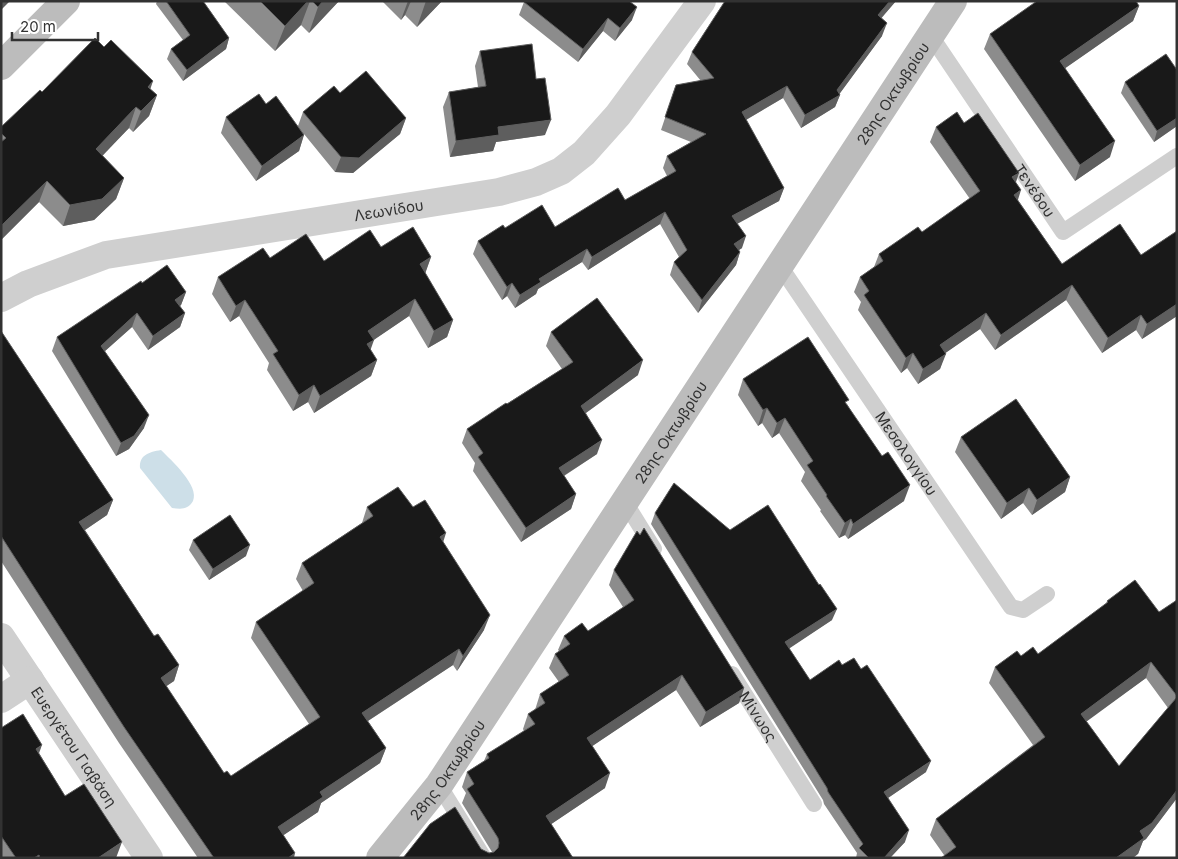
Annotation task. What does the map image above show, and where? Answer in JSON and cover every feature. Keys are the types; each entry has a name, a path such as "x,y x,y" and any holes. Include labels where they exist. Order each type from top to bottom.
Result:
{"street":[{"path":"1,66 66,1"},
{"name":"Λεωνίδου","path":"1,298 28,284 106,255 499,192 536,182 561,171 584,154 618,115 702,1"},
{"name":"28ης Οκτωβρίου","path":"380,858 439,785 953,1"},
{"name":"Ευεργέτου Γιαβάση","path":"1,637 149,858"},
{"path":"1,698 30,680"}],"lane":[{"name":"Τενέδου","path":"931,36 1063,232 1177,156"},
{"name":"Μεσολογγίου","path":"780,266 1011,607 1023,610 1047,594"},
{"path":"625,502 661,561"},
{"name":"Μίνωος","path":"724,662 814,804"},
{"path":"439,785 484,858"}],"shaded area":[{"path":"161,450 189,481 194,495 193,501 187,507 181,509 172,508 140,468 143,457"}],"building":[{"path":"166,1 203,1 229,38 187,70 171,49 190,35"},
{"path":"260,1 308,1 285,26"},
{"path":"312,1 323,1 318,7"},
{"path":"525,1 629,1 637,7 620,28 608,18 583,49"},
{"path":"725,1 890,1 878,15 887,23 837,90 840,95 805,115 787,86 742,112 784,188 732,216 746,236 734,244 740,252 702,300 674,262 687,250 665,212 592,257 587,249 539,279 541,282 520,295 512,283 507,287 478,241 503,225 505,228 542,205 555,227 618,188 625,200 676,171 667,156 706,134 665,117 676,85 714,78 692,52"},
{"path":"1037,1 1136,1 1139,6 1060,61 1115,141 1080,165 990,34"},
{"path":"95,38 104,47 111,40 153,81 148,87 157,95 141,111 136,107 96,149 124,178 102,199 70,205 47,181 1,226 1,142 6,138 1,133 1,127 40,90 42,92"},
{"path":"532,44 536,79 545,78 551,120 498,127 499,135 456,141 449,92 486,86 480,51"},
{"path":"1166,54 1177,70 1177,118 1157,131 1125,82"},
{"path":"366,71 406,118 359,158 341,157 303,112 334,86 340,93"},
{"path":"259,94 266,104 276,96 304,135 262,166 226,117"},
{"path":"957,112 964,123 978,113 1019,173 1012,177 1021,190 1014,195 1062,264 1120,224 1141,255 1177,231 1177,304 1147,324 1141,315 1108,338 1072,285 1001,335 986,313 940,345 946,354 923,369 913,353 906,358 864,295 869,291 860,277 883,261 879,254 918,227 922,232 980,191 936,127"},
{"path":"413,227 431,257 420,264 453,320 434,331 415,299 368,331 374,340 367,344 377,360 320,396 314,385 299,395 273,354 278,351 245,300 236,306 218,277 263,248 270,258 306,234 324,261 370,230 381,247"},
{"path":"167,265 186,292 175,300 185,313 153,336 137,313 101,346 149,415 134,436 121,443 57,337"},
{"path":"597,298 643,360 581,406 602,440 559,468 576,494 526,528 478,457 483,453 467,429 573,362 551,332"},
{"path":"1,331 113,500 79,522 154,636 158,634 179,665 161,678 224,773 227,771 231,776 320,717 256,622 314,583 302,563 373,516 367,507 398,487 413,507 425,500 446,533 440,537 490,615 463,656 459,649 362,713 386,748 320,792 323,797 278,827 295,853 288,858 214,858 124,727 1,536"},
{"path":"808,337 849,400 845,402 882,456 888,452 910,485 853,524 851,519 845,523 826,496 807,465 813,461 785,418 777,423 767,408 763,410 743,379"},
{"path":"1016,399 1070,477 1037,500 1029,488 1007,503 961,437"},
{"path":"674,483 730,530 768,505 819,585 837,609 785,642 810,680 839,660 842,665 854,658 861,669 867,665 931,761 884,792 909,830 884,858 869,858 859,848 863,844 828,792 655,513"},
{"path":"230,515 250,545 213,569 193,540"},
{"path":"644,528 744,688 706,712 682,675 587,738 610,773 546,816 573,858 403,858 430,824 455,807 481,849 489,853 494,852 498,848 498,838 467,789 474,784 467,772 489,758 487,754 535,724 528,714 545,703 540,694 569,675 555,654 570,644 564,636 582,623 588,631 634,600 614,570 637,531 640,535"},
{"path":"1135,580 1159,612 1177,600 1177,696 1151,662 1081,714 1119,766 1177,697 1177,790 1152,823 1140,831 1144,838 1116,858 941,858 956,847 936,819 1045,737 995,667 1017,651 1021,656 1033,647 1038,654"},
{"path":"23,714 42,745 36,749 65,796 84,784 122,842 98,858 40,858 39,855 34,858 16,858 1,836 1,728"}]}
